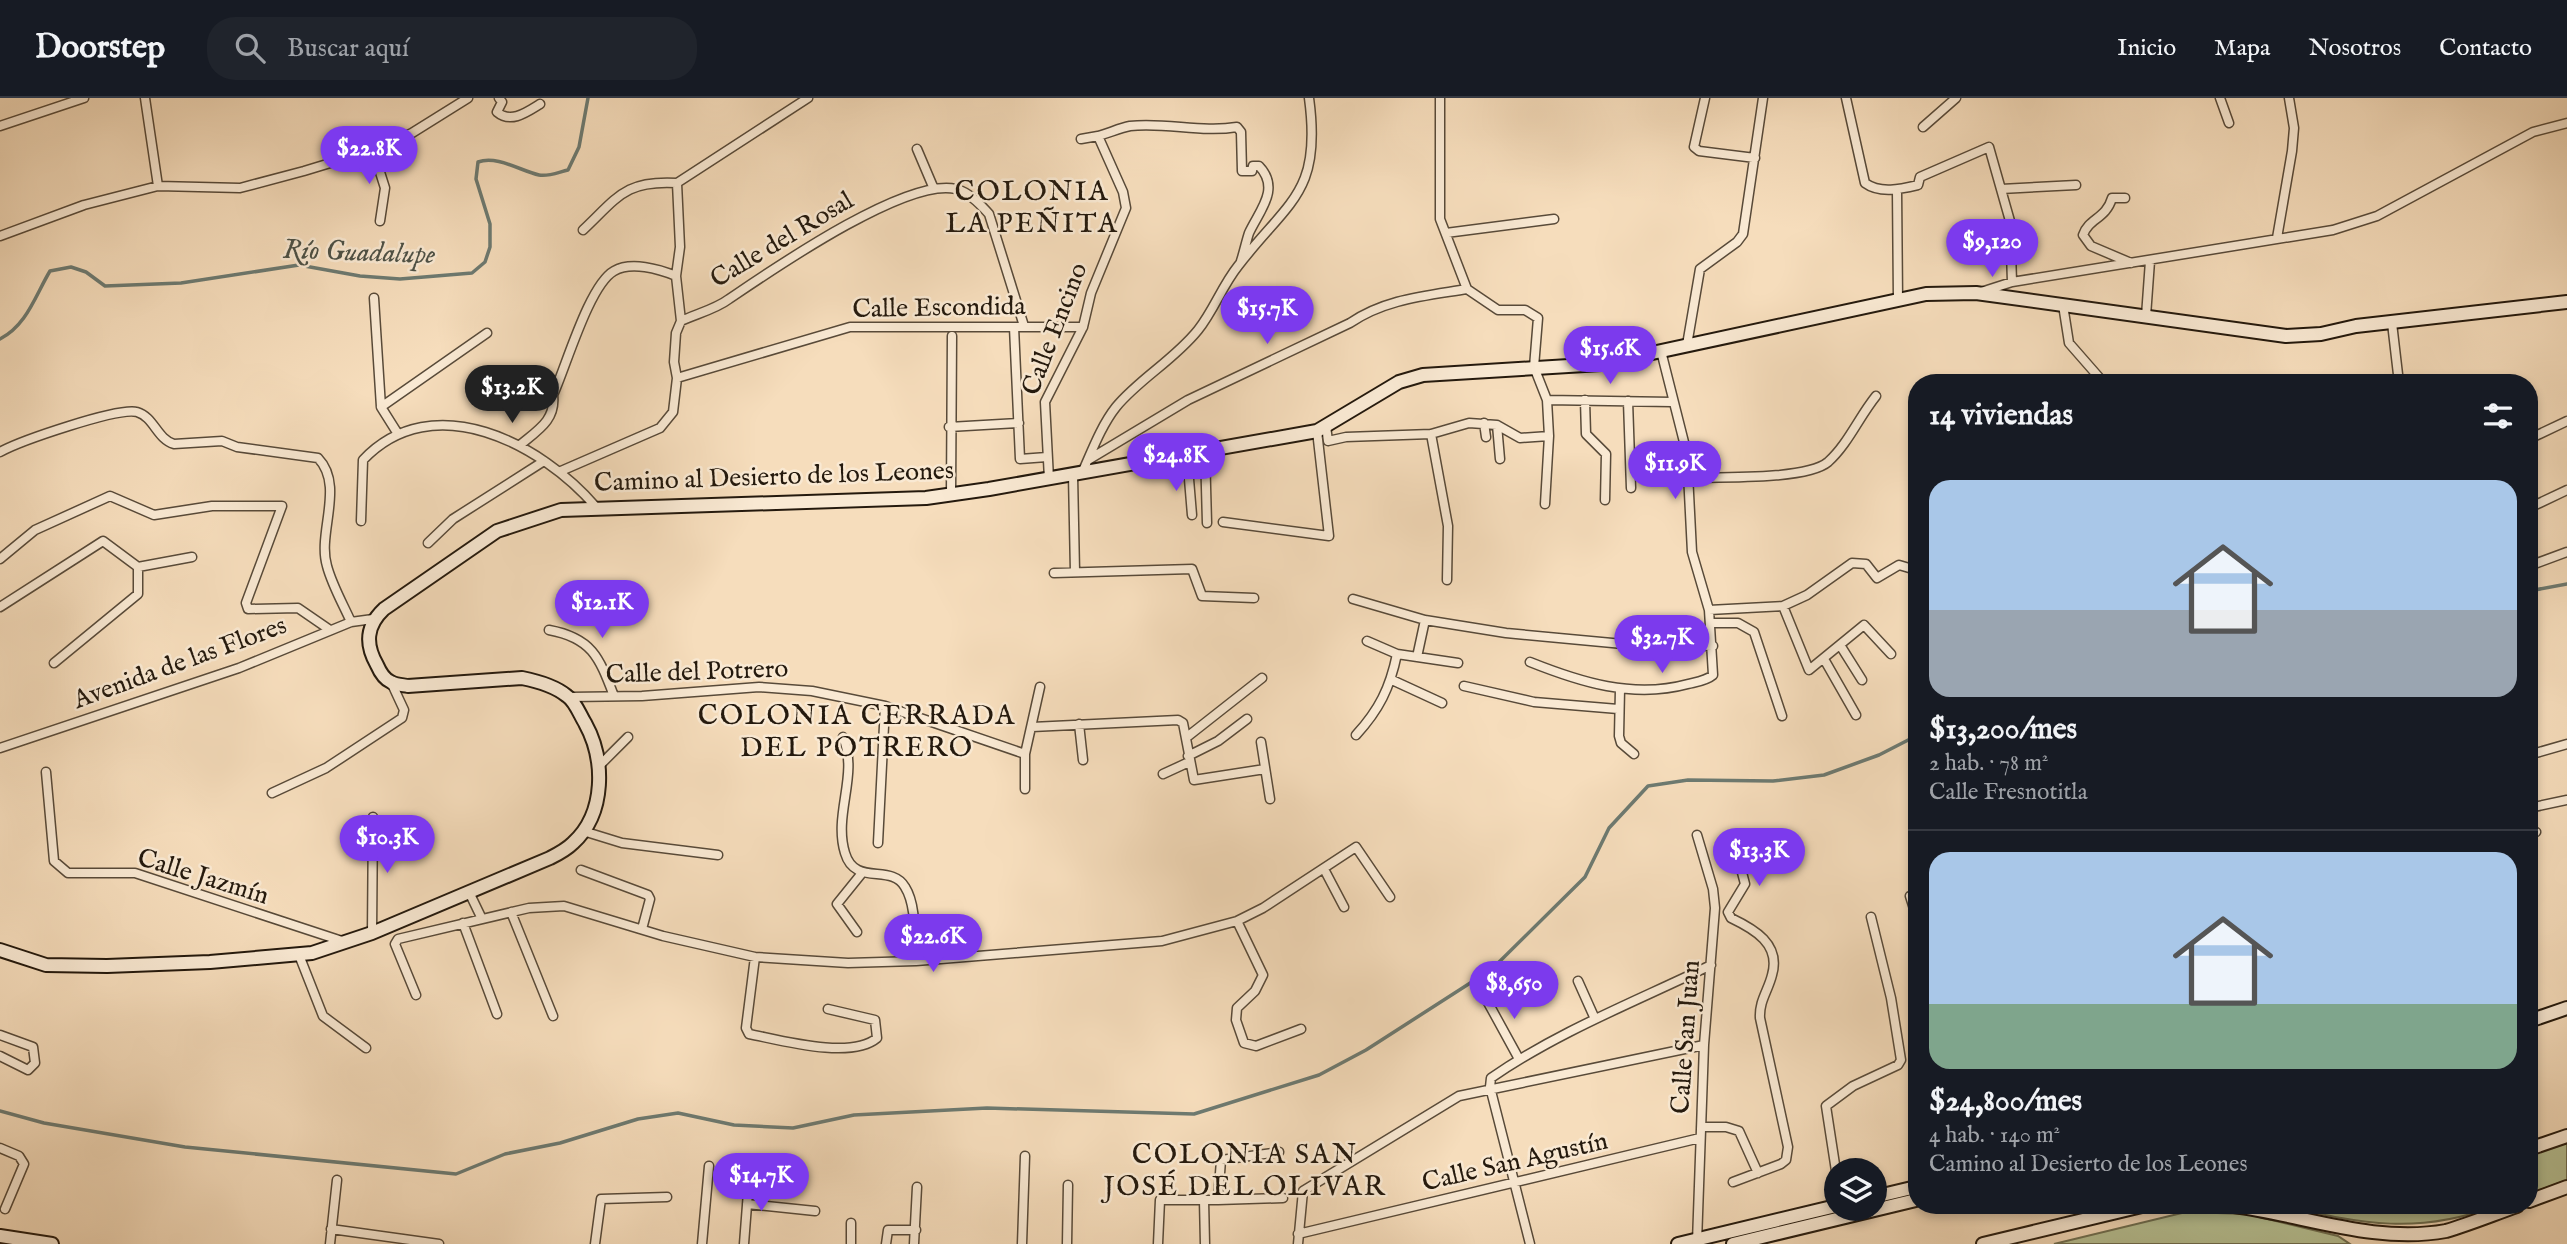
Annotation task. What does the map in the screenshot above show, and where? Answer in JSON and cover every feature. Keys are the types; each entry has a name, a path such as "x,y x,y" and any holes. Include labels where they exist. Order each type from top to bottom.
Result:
{"main road":[{"name":"Camino al Desierto de los Leones","path":"373,619 497,531 548,513 596,507 926,498 1049,479 1321,429 1399,382 1423,375 1601,364 1898,300 1953,292 2286,336 2567,302"},
{"path":"0,950 46,965 210,962 299,955 372,933 550,858 573,844 583,831 596,802 599,766 593,737 570,697 539,682 522,678 408,686 391,682 383,676 372,657 368,640 373,619"},
{"path":"2538,1018 2567,1008"},
{"path":"2538,1146 2567,1136"},
{"path":"2538,1198 2567,1187"},
{"path":"1887,1194 1908,1189"},
{"path":"1733,1244 1908,1202"},
{"path":"1678,1244 1697,1242 1824,1209"},
{"path":"1983,1244 2109,1214"},
{"path":"2273,1214 2395,1236 2445,1231 2494,1214"},
{"path":"0,1237 52,1244"}],"street":[{"path":"0,126 84,98"},
{"path":"145,98 158,186"},
{"path":"0,236 84,205 158,186 240,188 373,150 412,134 468,98"},
{"path":"499,98 502,102 497,112 502,117 515,118 540,104"},
{"path":"583,230 623,191 639,184 677,183 808,98"},
{"path":"1076,572 1078,474 1117,406 1179,353 1200,328 1240,264 1283,215 1306,178 1312,153 1309,98"},
{"path":"1440,98 1440,219 1467,289 1498,310 1525,310 1538,318 1534,367 1547,400 1549,436 1545,504"},
{"path":"1704,98 1694,147 1699,151 1755,159"},
{"path":"1687,345 1697,276 1705,262 1737,242 1743,234 1763,98"},
{"path":"1846,98 1865,183 1874,188 1898,190 1918,185 1920,177 1989,147 2010,221 2012,282"},
{"path":"1923,127 1956,98"},
{"path":"2220,98 2229,123"},
{"path":"2277,238 2294,128 2289,98"},
{"path":"1976,293 2012,282 2333,230 2378,216 2533,132 2567,123"},
{"path":"1082,139 1127,127 1146,125 1237,127 1241,132 1242,170 1252,171 1253,166 1259,166 1269,188 1265,207 1250,232 1240,264"},
{"name":"Calle Encino","path":"1049,479 1045,402 1083,327 1091,293 1126,208 1123,192 1098,136"},
{"path":"917,149 934,189 957,189 981,205 989,214 1024,326"},
{"path":"373,150 385,188 380,221"},
{"path":"561,471 660,428 673,412 677,378 675,342 681,321 676,276 680,247 677,183"},
{"path":"2001,189 2076,185"},
{"name":"Calle del Rosal","path":"681,321 727,301 864,214 934,189"},
{"path":"1898,190 1898,300"},
{"path":"2125,198 2112,198 2108,213 2088,226 2083,235 2091,246 2132,264"},
{"path":"1446,233 1554,219"},
{"path":"2146,316 2150,261"},
{"path":"520,446 550,419 555,409 553,395 589,304 612,271 626,266 661,270 676,276"},
{"path":"1088,460 1188,400 1350,323 1371,309 1467,289"},
{"path":"374,298 381,407 398,434"},
{"path":"2063,305 2069,343 2096,374"},
{"path":"2392,323 2398,374"},
{"name":"Calle Escondida","path":"677,378 850,327 1083,327"},
{"path":"1014,327 1020,458 1047,457"},
{"path":"381,407 487,333"},
{"path":"951,494 952,336"},
{"path":"1530,662 1563,676 1620,689 1672,688 1709,678 1715,670 1709,610 1692,552 1687,454 1661,351"},
{"path":"1689,478 1769,475 1825,464 1843,447 1876,396"},
{"path":"1547,400 1672,402"},
{"path":"1585,400 1586,434 1605,454 1605,500"},
{"path":"1628,401 1631,488"},
{"path":"0,452 112,413 135,411 149,420 168,442 174,444 222,440 237,447 317,458 326,470 328,488 326,565 351,622"},
{"path":"2538,435 2567,421"},
{"path":"950,427 1019,423"},
{"path":"1321,429 1328,441 1370,435 1431,434 1454,425 1484,423 1497,425 1520,438"},
{"path":"1484,423 1486,437"},
{"path":"361,522 363,460 374,448 398,434 431,426 457,425 512,440 561,471 596,507"},
{"path":"1497,425 1500,459"},
{"path":"1223,522 1329,536 1321,429"},
{"path":"1431,434 1448,526 1447,580"},
{"path":"1499,444 1520,438 1549,436"},
{"path":"1205,452 1207,523"},
{"path":"1187,455 1192,515"},
{"path":"428,543 453,519 544,461"},
{"path":"2538,504 2567,490"},
{"path":"0,559 35,530 115,495 154,515 212,506 282,506 246,603 248,609 298,608 330,630"},
{"path":"0,607 103,541 138,567 192,557"},
{"path":"2538,563 2567,552"},
{"path":"1709,610 1783,606 1807,594 1852,563 1866,564 1877,578 1899,565 1908,568"},
{"path":"54,663 138,594 138,567"},
{"path":"1054,573 1192,569 1202,596 1254,598"},
{"path":"1353,599 1425,620 1506,633 1623,644 1713,646"},
{"path":"1783,606 1808,669 1865,625 1891,654"},
{"name":"Avenida de las Flores","path":"0,748 239,668 351,622 373,619"},
{"path":"1417,657 1425,620"},
{"path":"1710,623 1738,623 1754,632 1782,716"},
{"path":"549,629 573,634 590,647 601,662 614,696"},
{"path":"1367,640 1397,654 1458,663"},
{"path":"1840,645 1862,680"},
{"path":"1356,735 1382,702 1392,680 1397,654"},
{"path":"1824,659 1856,715"},
{"path":"1187,737 1262,678"},
{"path":"1392,680 1442,703"},
{"path":"272,793 326,768 402,718 404,710 391,682"},
{"path":"1464,686 1534,702 1618,709"},
{"name":"Calle del Potrero","path":"570,697 758,687 812,691 885,706 1026,754"},
{"path":"1025,789 1026,754 1040,687"},
{"path":"1620,689 1618,709 1621,743 1634,754"},
{"path":"878,843 885,706"},
{"path":"1163,774 1218,741 1247,719"},
{"path":"1032,727 1178,720 1183,723 1187,737 1195,781 1265,769"},
{"path":"1079,724 1083,760"},
{"path":"599,766 628,737"},
{"path":"843,737 848,750 850,770 843,831 844,851 849,863 862,873 900,880 906,888 910,899 916,961"},
{"path":"1261,742 1270,799"},
{"path":"2538,752 2567,744"},
{"name":"Calle Jazmín","path":"46,772 54,861 68,873 135,873 345,942"},
{"path":"2538,806 2567,800"},
{"path":"372,933 373,817"},
{"path":"583,831 622,843 718,855"},
{"name":"Calle San Juan","path":"1697,835 1713,889 1697,1242"},
{"path":"416,995 396,941 511,912 564,906 755,957 848,963 916,961 1162,941 1237,921 1356,847 1390,897"},
{"path":"1733,1182 1782,1164 1786,1160 1788,1147 1760,1018 1760,1007 1773,974 1772,955 1759,931 1731,918 1728,912 1745,884 1739,862"},
{"path":"1324,869 1343,907"},
{"path":"581,870 648,895 650,899 642,929"},
{"path":"857,932 837,904 862,873"},
{"path":"469,892 482,919"},
{"path":"511,912 553,1016"},
{"path":"1834,1158 1826,1106 1853,1086 1898,1065 1902,1060 1891,998 1871,916"},
{"path":"1237,921 1263,975 1255,991 1237,1008 1236,1020 1244,1043 1256,1046 1301,1029"},
{"path":"463,923 497,1014"},
{"path":"299,955 323,1016 366,1048"},
{"path":"755,957 746,1028 748,1034 814,1046 870,1044 877,1038 875,1020 828,1009"},
{"path":"1530,1244 1490,1087 1491,1078 1519,1059 1595,1019 1711,965"},
{"path":"1578,981 1595,1019"},
{"path":"1485,997 1519,1059"},
{"path":"0,1035 33,1047 35,1063 28,1070 0,1056"},
{"path":"1298,1244 1302,1196 1307,1187 1459,1096 1490,1087 1704,1045"},
{"path":"1701,1127 1726,1126 1739,1131 1758,1173"},
{"name":"Calle San Agustín","path":"1298,1234 1516,1185 1700,1138"},
{"path":"0,1148 19,1156 24,1164 5,1209"},
{"path":"1218,1200 1221,1160 1279,1152"},
{"path":"1022,1244 1025,1156"},
{"path":"702,1244 709,1166"},
{"path":"744,1244 749,1179"},
{"path":"330,1244 337,1180"},
{"path":"1067,1244 1068,1185"},
{"path":"914,1244 917,1187"},
{"path":"595,1244 601,1199 667,1197"},
{"path":"1158,1244 1158,1204 1163,1199 1283,1198"},
{"path":"1204,1200 1205,1244"},
{"path":"747,1204 815,1211"},
{"path":"851,1223 851,1244"},
{"path":"331,1229 439,1244"},
{"path":"886,1244 888,1230 916,1230"}],"green space":[{"path":"2567,1141 2567,1180 2538,1191 2538,1151"},
{"path":"2178,1214 2247,1214 2338,1236 2350,1244 2054,1244"},
{"path":"2321,1214 2470,1214 2441,1221 2390,1224"}],"waterway":[{"name":"Río Guadalupe","path":"0,339 24,318 50,271 71,267 86,272 105,286 181,283 299,265 360,276 400,279 472,273 485,262 490,247 490,224 476,179 478,162 501,162 542,175 568,170 579,147 588,98"},
{"path":"2538,589 2567,584"},
{"path":"0,1111 44,1123 185,1147 456,1174 505,1154 560,1143 638,1119 678,1113 734,1125 793,1128 854,1115 987,1108 1194,1114 1319,1075 1366,1050 1492,969 1585,877 1609,828 1648,786 1688,780 1773,781 1824,775 1879,755 1908,740"}],"district":[{"name":"COLONIA LA PEÑITA","path":"1032,208"},
{"name":"COLONIA CERRADA DEL POTRERO","path":"857,732"},
{"name":"COLONIA SAN JOSÉ DEL OLIVAR","path":"1245,1171"}]}
